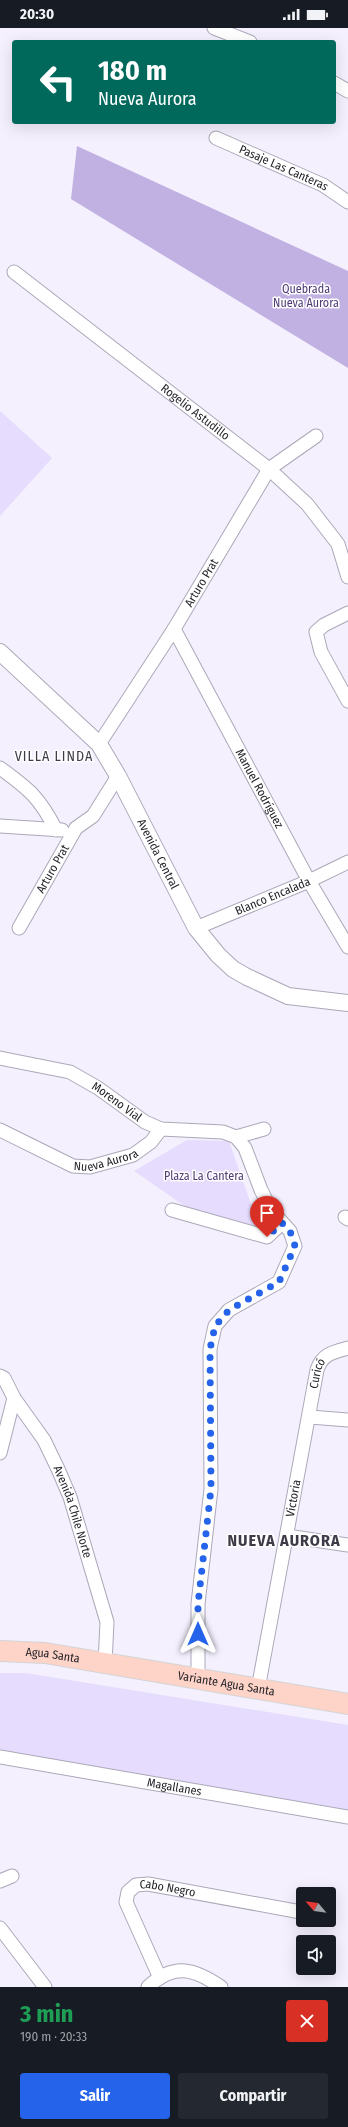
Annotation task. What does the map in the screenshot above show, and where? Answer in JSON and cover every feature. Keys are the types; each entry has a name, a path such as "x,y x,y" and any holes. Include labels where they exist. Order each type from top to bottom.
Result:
{"main road":[{"name":"Agua Santa","path":"0,1651 45,1653 105,1663"},
{"name":"Variante Agua Santa","path":"105,1663 348,1704"}],"street":[{"path":"214,28 245,40"},
{"path":"336,84 348,91"},
{"name":"Pasaje Las Canteras","path":"216,138 323,185 348,202"},
{"name":"Rogelio Astudillo","path":"14,272 269,469 307,504 338,544 348,577"},
{"name":"Arturo Prat","path":"99,744 174,628 269,469 316,436"},
{"path":"348,614 324,625 316,632 321,652 348,701"},
{"name":"Manuel Rodríguez","path":"174,628 309,881 348,947"},
{"name":"Avenida Central","path":"0,652 99,744 118,776 196,928 218,955 233,970 288,996 348,1003"},
{"path":"0,768 25,786 44,807 56,830"},
{"name":"Arturo Prat","path":"19,928 76,828 93,816 118,776"},
{"path":"0,826 56,830 76,828"},
{"name":"Blanco Encalada","path":"196,928 309,881 348,862"},
{"name":"Moreno Vial","path":"0,1058 70,1072 98,1088 145,1122 161,1129 223,1132 236,1137"},
{"name":"Nueva Aurora","path":"0,1130 72,1166 90,1167 133,1155 150,1142 161,1129"},
{"path":"198,1678 198,1604 211,1489 210,1349 215,1326 229,1310 279,1282 295,1246 286,1227 271,1210 261,1190 245,1148 236,1137 264,1129"},
{"path":"172,1210 267,1237 286,1227"},
{"name":"Curicó","path":"310,1417 319,1364 327,1354 348,1348"},
{"name":"Avenida Chile Norte","path":"0,1376 4,1378 14,1398 44,1440 70,1497 107,1622 105,1663"},
{"path":"0,1453 14,1398"},
{"path":"310,1417 348,1420"},
{"name":"Victoria","path":"258,1689 310,1417"},
{"path":"287,1536 348,1545"},
{"name":"Magallanes","path":"0,1757 348,1817"},
{"name":"Cabo Negro","path":"160,1978 126,1902 128,1892 136,1885 148,1884 296,1911"},
{"path":"0,1928 45,1987"},
{"path":"148,1987 160,1978 182,1970 196,1972 221,1987"}],"green space":[{"name":"Quebrada Nueva Aurora","path":"77,146 348,271 348,368 71,199"},
{"path":"0,411 52,458 0,516"},
{"name":"Plaza La Cantera","path":"187,1140 229,1141 260,1230 186,1207 134,1171"},
{"path":"0,1673 26,1673 348,1725 348,1812 0,1752"}],"district":[{"name":"VILLA LINDA","path":"54,756"},
{"name":"NUEVA AURORA","path":"284,1540"}],"route":[{"path":"198,1634 198,1604 211,1489 210,1349 215,1326 229,1310 279,1282 290,1262 295,1246 290,1231 282,1223 267,1237"}]}
